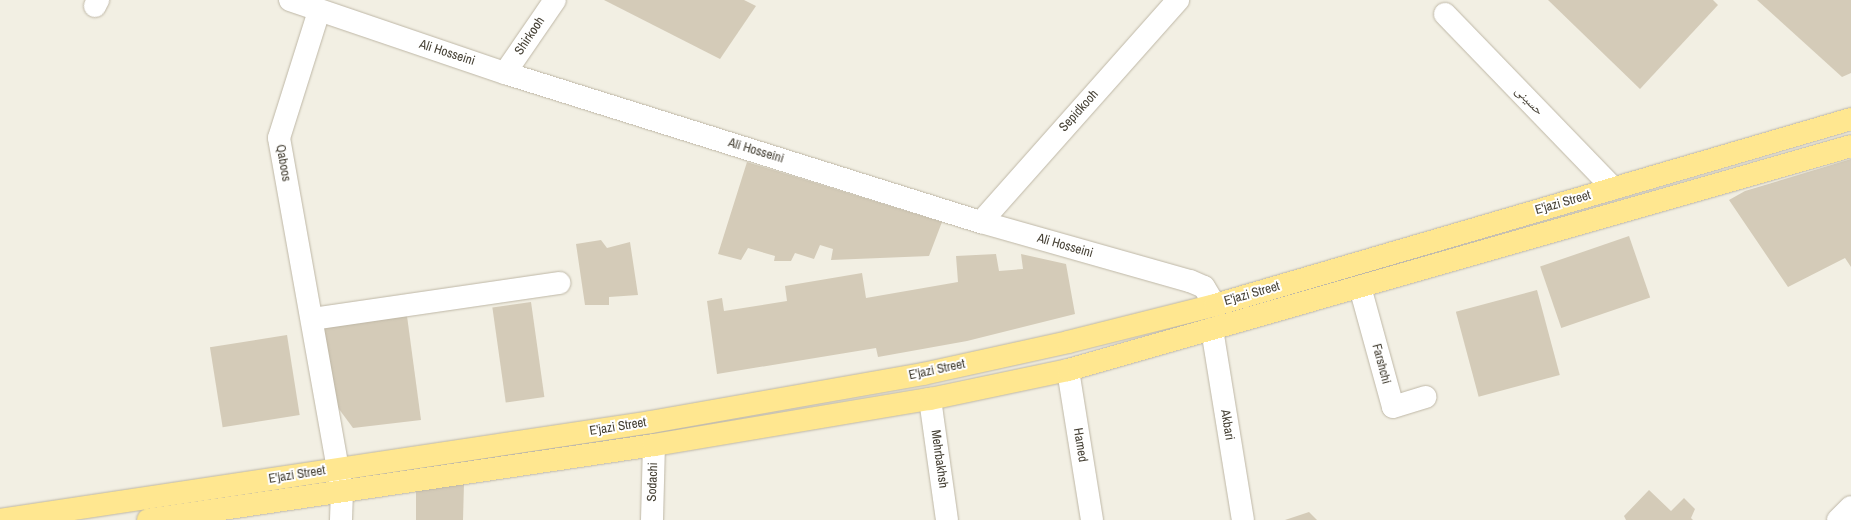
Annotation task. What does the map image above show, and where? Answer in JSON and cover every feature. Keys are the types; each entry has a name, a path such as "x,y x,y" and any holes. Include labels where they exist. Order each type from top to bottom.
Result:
{"main road":[{"name":"E'jazi Street","path":"0,520 652,422 923,374 1068,342 1215,305 1851,119"},
{"name":"E'jazi Street","path":"148,520 654,445 930,399 1068,370 1851,146"},
{"path":"1212,329 1215,305"}],"street":[{"name":"Ali Hosseini","path":"290,0 319,11 505,72 981,222 1190,281 1204,286 1215,305"},
{"name":"Shirkooh","path":"505,72 555,0"},
{"name":"Sepidkooh","path":"981,222 1178,0"},
{"name":"Qaboos","path":"319,11 279,138 342,491 341,520"},
{"name":"حسینی","path":"1445,14 1613,188"},
{"path":"312,319 559,283"},
{"name":"Farshchi","path":"1360,287 1393,407 1426,397"},
{"name":"Akbari","path":"1212,329 1243,520"},
{"name":"Hamed","path":"1068,370 1092,520"},
{"name":"Mehrbakhsh","path":"930,399 947,520"},
{"name":"Sodachi","path":"652,520 654,445"},
{"path":"1838,520 1851,506"}],"building":[{"path":"604,0 744,0 756,6 720,59"},
{"path":"1548,0 1713,0 1718,5 1640,89"},
{"path":"1757,0 1851,0 1851,73 1842,77"},
{"path":"1851,159 1851,267 1845,258 1788,287 1729,200 1745,191"},
{"path":"747,162 942,222 929,256 831,260 833,249 820,245 814,259 795,253 791,261 774,261 775,256 748,248 741,260 718,254"},
{"path":"1629,236 1650,297 1561,328 1540,267"},
{"path":"601,240 607,248 630,242 638,295 609,297 609,305 585,305 576,244"},
{"path":"996,254 999,271 1023,269 1021,254 1066,264 1075,314 967,341 878,357 876,348 717,374 707,301 722,298 724,311 787,301 785,286 862,273 866,298 958,282 956,256"},
{"path":"1537,290 1560,375 1479,397 1456,312"},
{"path":"531,302 544,397 506,402 492,307"},
{"path":"407,316 421,420 353,428 336,405 323,328"},
{"path":"287,335 300,415 223,427 210,347"},
{"path":"464,483 463,520 416,520 416,491"},
{"path":"1649,490 1671,511 1684,498 1695,509 1691,518 1693,520 1626,520 1624,516"},
{"path":"1309,512 1317,520 1285,520"}]}
